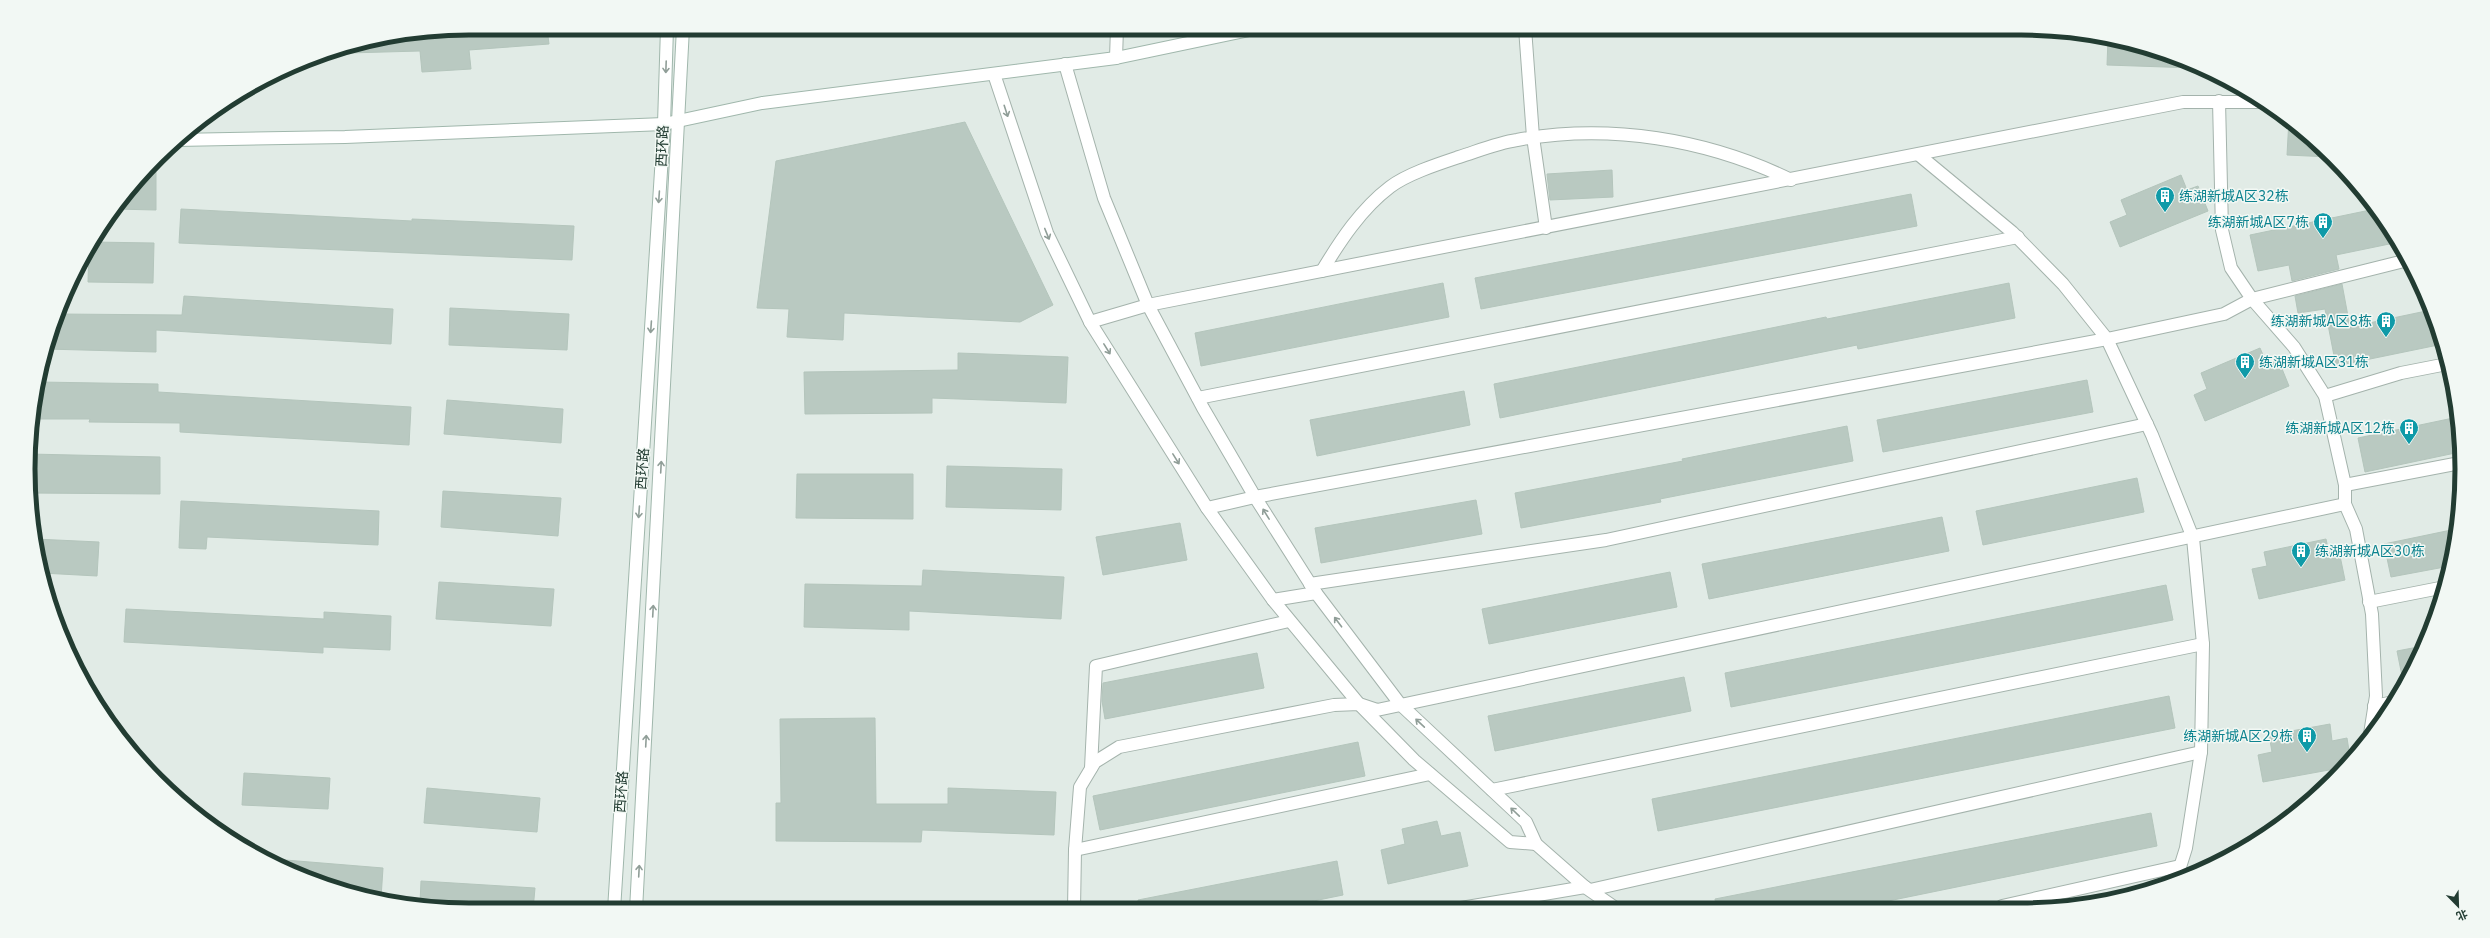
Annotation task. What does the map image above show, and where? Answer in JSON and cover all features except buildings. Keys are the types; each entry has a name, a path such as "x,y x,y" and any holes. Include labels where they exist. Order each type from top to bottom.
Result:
{"street":[{"name":"西环路","path":"614,903 664,124 667,35"},
{"name":"西环路","path":"636,903 683,35"},
{"path":"1116,58 1117,35"},
{"path":"187,140 345,136 664,124 762,103 1116,58 1226,35"},
{"path":"1526,35 1533,137 1546,228"},
{"path":"1065,64 1104,198 1148,305 1198,398 1255,497 1313,588 1400,704 1526,822 1536,844 1588,888 1609,903"},
{"path":"994,74 1047,233 1090,322 1207,508 1289,621 1358,704 1430,774 1510,842 1536,844"},
{"path":"2219,101 2222,230 2231,268 2252,299 2294,347 2325,396 2345,485 2345,504 2356,529 2369,602 2376,696 2371,724"},
{"path":"1090,322 1148,305 2183,102 2252,102"},
{"path":"1322,272 1342,238 1370,205 1391,187 1445,162 1491,146 1533,137 1565,134 1610,134 1668,139 1748,161 1791,180"},
{"path":"1919,155 2018,237 2063,284 2107,339 2147,424 2192,538 2203,644 2201,752 2186,848 2178,874"},
{"path":"1198,398 2018,237"},
{"path":"1207,508 1255,497 2107,339 2224,314 2252,299 2402,262"},
{"path":"2325,396 2401,373 2442,365"},
{"path":"1273,600 1313,588 1606,540 2147,424"},
{"path":"2345,485 2455,465"},
{"path":"1074,903 1075,850 1080,787 1094,762 1119,747 1334,705 1358,704 1377,710 2192,538 2345,504"},
{"path":"2369,602 2438,589"},
{"path":"1091,768 1096,666 1289,621"},
{"path":"1492,790 2203,644"},
{"path":"2374,706 2386,704"},
{"path":"1493,903 1588,888 2201,752"},
{"path":"1075,850 1430,774"},
{"path":"2015,903 2180,866"}],"place":[{"name":"练湖新城A区32栋","path":"2165,213"},
{"name":"练湖新城A区7栋","path":"2323,239"},
{"name":"练湖新城A区8栋","path":"2386,338"},
{"name":"练湖新城A区31栋","path":"2245,379"},
{"name":"练湖新城A区12栋","path":"2409,445"},
{"name":"练湖新城A区30栋","path":"2301,568"},
{"name":"练湖新城A区29栋","path":"2307,753"}]}
